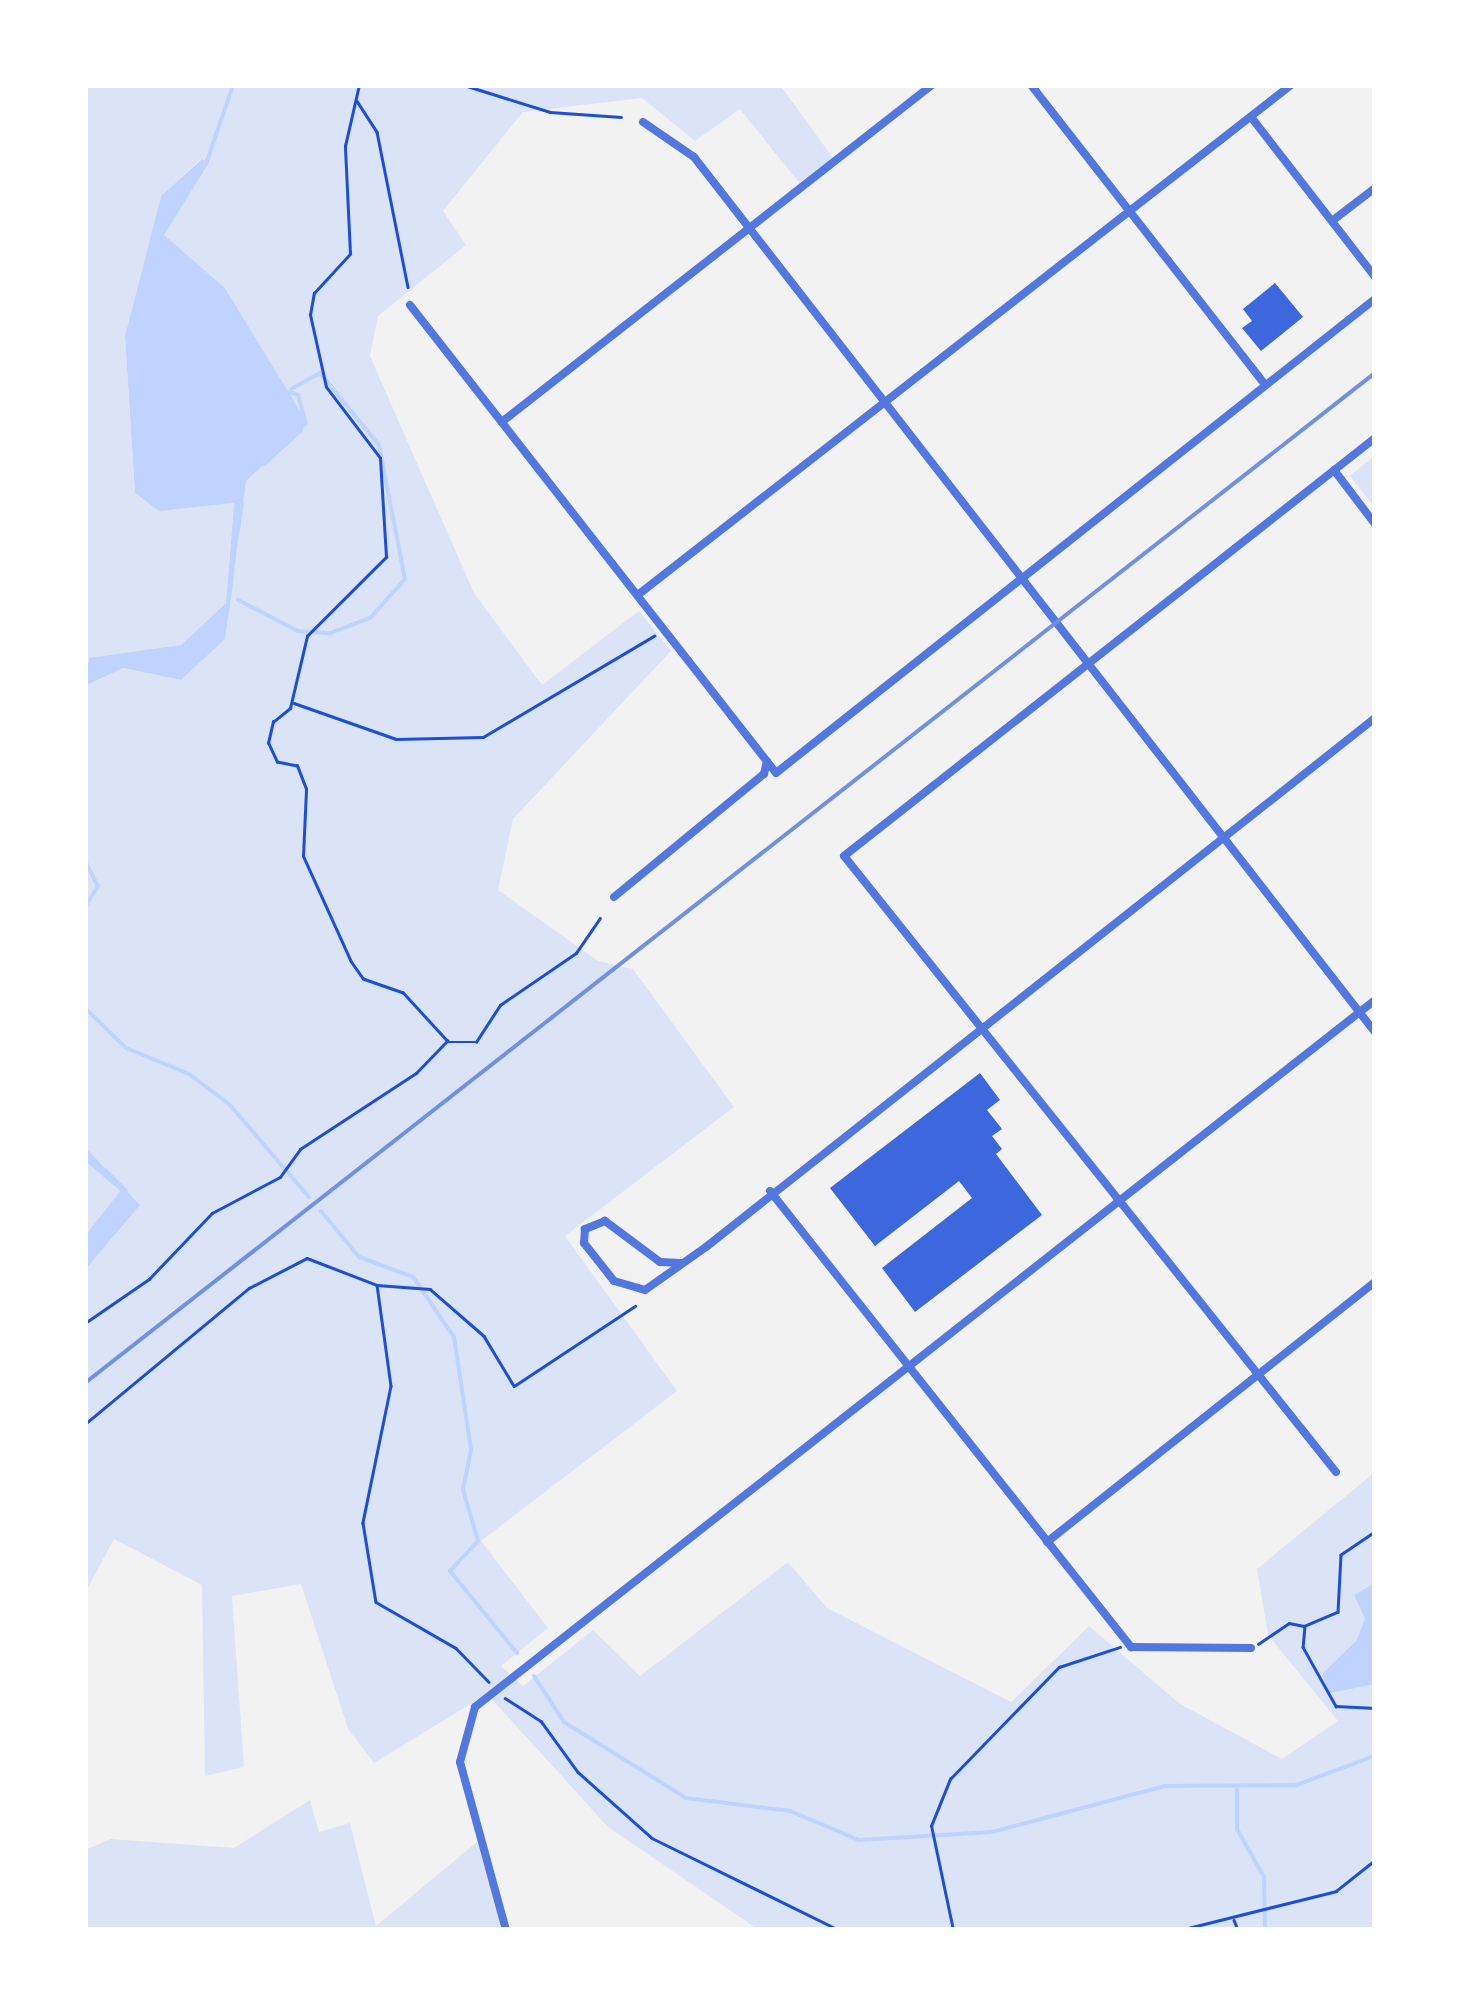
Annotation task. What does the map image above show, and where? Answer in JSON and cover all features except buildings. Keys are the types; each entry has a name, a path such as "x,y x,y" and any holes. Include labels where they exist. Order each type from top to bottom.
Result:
{"street":[{"path":"503,422 932,85"},
{"path":"1032,85 1264,384"},
{"path":"639,594 1291,85"},
{"path":"1251,116 1375,276"},
{"path":"644,122 672,134 750,228 1375,1032"},
{"path":"1332,222 1375,188"},
{"path":"410,304 776,773 1375,299"},
{"path":"1336,1472 844,856 1375,438"},
{"path":"1334,470 1375,524"},
{"path":"681,1264 660,1262 605,1221 585,1229 593,1258 630,1289 645,1290 681,1264 983,1029 1375,718"},
{"path":"614,897 764,774 767,762"},
{"path":"506,1930 460,1762 466,1720 495,1688 1375,1000"},
{"path":"770,1192 1131,1647 1251,1648"},
{"path":"1047,1542 1375,1282"}],"path":[{"path":"359,85 345,158 350,254 314,293 310,315 326,386 380,458 386,557 307,636 292,702 268,743 277,762 297,766 306,789 302,856 362,979 402,993 438,1023 445,1042"},
{"path":"464,85 550,112 621,116"},
{"path":"356,100 377,132 408,287"},
{"path":"292,702 396,739 483,736 568,694 658,633 656,622"},
{"path":"85,1322 149,1279 212,1213 280,1177 310,1141 416,1072 445,1042 476,1042 500,1006 576,954 600,918"},
{"path":"85,1424 286,1264 328,1262 377,1284 408,1284 447,1300 484,1336 514,1386 634,1306"},
{"path":"377,1284 391,1386 363,1523 376,1602 456,1648 495,1688 540,1721 578,1772 652,1838 839,1930"},
{"path":"1251,1648 1290,1623 1305,1626 1338,1612 1342,1555 1375,1532"},
{"path":"1305,1626 1322,1689 1356,1714 1375,1708"},
{"path":"953,1930 931,1826 961,1762 1059,1666 1131,1647"},
{"path":"1180,1930 1336,1891 1375,1860"},
{"path":"1233,1918 1238,1930"}],"shaded area":[{"path":"85,85 780,85 834,159 800,184 740,109 695,141 642,98 523,112 443,211 466,245 378,316 370,356 474,593 542,685 639,611 671,651 513,819 498,890 598,961 633,969 734,1107 565,1236 677,1391 481,1541 548,1628 501,1666 523,1686 593,1630 640,1676 788,1562 827,1608 1011,1702 1089,1626 1180,1704 1282,1759 1338,1721 1268,1635 1257,1569 1375,1472 1375,1930 759,1930 608,1827 487,1694 374,1763 348,1729 301,1584 232,1596 244,1767 205,1776 202,1585 114,1539 85,1593 85,1270 140,1205 85,1147 85,686 123,668 181,680 224,639 246,481 308,424 225,288 163,235 207,165 201,159 161,196 125,336 135,493 159,511 234,503 226,603 181,645 85,662"},
{"path":"1375,455 1375,508 1350,476"},
{"path":"85,1161 120,1191 85,1236"},
{"path":"310,1800 319,1832 350,1823 376,1926 477,1842 505,1930 85,1930 85,1850 111,1839 234,1848"}],"water":[{"path":"202,159 208,164 164,235 225,288 308,424 246,481 225,639 181,680 123,668 85,686 89,658 181,645 226,603 234,503 159,511 135,493 125,336 161,196"},
{"path":"85,1147 140,1205 85,1270 85,1236 120,1191 85,1161"},
{"path":"1375,1583 1375,1684 1330,1693 1322,1674 1357,1640 1365,1618 1354,1595"}],"waterway":[{"path":"206,164 233,85"},
{"path":"238,600 298,631 330,633 370,618 405,579 379,445 320,373 291,389"},
{"path":"283,390 298,395 305,421"},
{"path":"264,464 301,430"},
{"path":"237,537 242,503"},
{"path":"226,618 232,576"},
{"path":"85,861 98,886 85,907"},
{"path":"85,1008 126,1048 189,1074 229,1104 309,1197"},
{"path":"105,1170 126,1191"},
{"path":"321,1211 359,1257 413,1277 454,1337 471,1450 463,1490 478,1541 450,1571 517,1653"},
{"path":"534,1676 564,1722 686,1798 790,1811 859,1840 992,1832 1165,1786 1296,1785 1375,1756"},
{"path":"1237,1789 1237,1829 1264,1877 1265,1930"}],"railway":[{"path":"85,1383 1375,373"}]}
